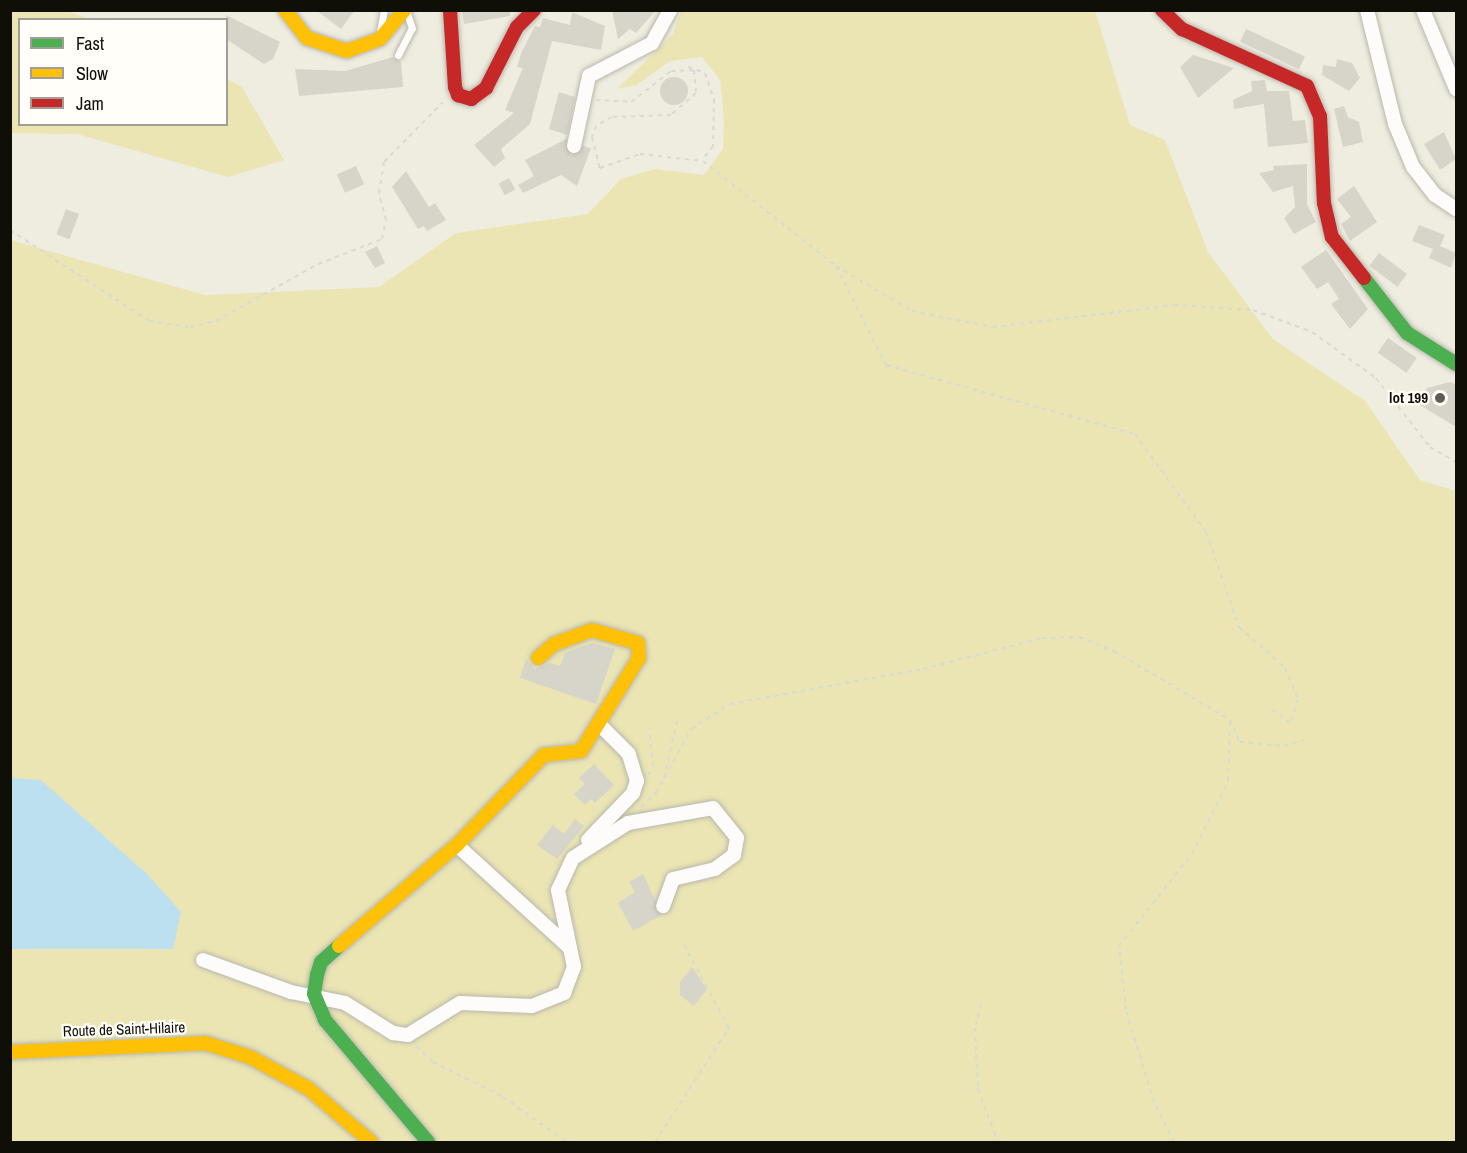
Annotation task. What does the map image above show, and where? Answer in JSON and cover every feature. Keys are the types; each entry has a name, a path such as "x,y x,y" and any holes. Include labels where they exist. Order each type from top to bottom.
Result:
{"street":[{"path":"285,10 307,38 334,50 380,39 405,10"},
{"path":"450,10 455,87 464,98 478,97 517,27 534,10"},
{"path":"574,146 589,96 589,76 652,42 670,10"},
{"path":"1162,10 1182,29 1307,86 1320,116 1324,203 1332,237 1407,333 1456,364"},
{"path":"1367,10 1395,124 1413,167 1435,195 1456,209"},
{"path":"1423,10 1456,89"},
{"path":"428,1143 315,999 321,962 457,845 544,755 580,751 600,725 611,696 639,658 638,643 592,630 554,644 538,658"},
{"path":"203,960 281,989 315,999 345,1003 393,1033 408,1035 460,1003 513,1006 549,1002 571,979 570,948 558,890 573,858 633,793 636,767 600,725"},
{"path":"573,858 621,825 712,808 736,838 734,855 715,868 673,879 663,906"},
{"path":"457,845 570,948"},
{"name":"Route de Saint-Hilaire","path":"10,1052 205,1043 250,1057 309,1089 360,1128 371,1143"}],"lane":[{"path":"380,39 384,10"},
{"path":"398,55 412,28 405,10"}],"path":[{"path":"688,67 698,84 691,101 658,119 603,119 592,137 595,160 600,168 640,154 703,160 836,267 912,311 993,327 1174,305 1253,310 1312,332 1376,378 1430,447 1456,462"},
{"path":"589,96 608,104 631,102 671,71 688,67 705,73 714,99 713,146 703,160"},
{"path":"10,230 149,321 190,327 216,321 318,264 382,239 386,220 379,193 384,162 455,87"},
{"path":"836,267 886,365 1135,434 1206,532 1239,627 1285,668 1298,699 1290,723 1270,708"},
{"path":"634,812 664,780 691,729 730,704 923,669 1042,638 1092,640 1230,720 1240,742 1248,744 1304,740"},
{"path":"664,780 678,717"},
{"path":"1174,1143 1154,1102 1126,1010 1119,946 1192,854 1228,781 1230,720"},
{"path":"633,793 653,766 649,729"},
{"path":"655,1143 729,1028 684,945"},
{"path":"981,1004 975,1028 978,1089 998,1143"},
{"path":"408,1035 433,1062 503,1097 567,1143"}],"shaded area":[{"path":"11,10 66,11 87,18 18,18 18,126 228,126 228,80 242,87 284,160 228,177 77,134 11,133"},
{"path":"681,11 1095,11 1130,125 1165,140 1208,252 1273,339 1365,401 1420,480 1456,491 1456,1142 11,1142 10,240 205,295 379,287 456,233 588,214 621,179 655,169 704,175 723,149 724,120 720,80 702,57 670,61 636,85 617,89 673,34"}],"water":[{"path":"11,778 41,780 147,874 181,912 173,949 11,949"}],"building":[{"path":"316,10 355,10 341,29"},
{"path":"462,10 510,10 510,16 464,24"},
{"path":"612,10 656,10 636,33 630,29 618,39"},
{"path":"572,12 605,26 601,50 552,41 530,124 501,149 505,158 494,167 474,145 514,113 505,110 523,68 517,67 522,51 535,26 540,27 543,18 570,25"},
{"path":"226,15 280,42 273,59 264,64 228,40 228,18"},
{"path":"1246,29 1305,56 1299,69 1240,42"},
{"path":"1193,55 1234,68 1198,98 1180,67"},
{"path":"393,57 401,62 403,87 299,96 295,69 345,71"},
{"path":"1337,59 1352,63 1360,78 1349,91 1322,75 1323,65 1336,67"},
{"path":"674,77 684,81 688,91 684,101 674,105 664,101 660,91 664,81"},
{"path":"1265,80 1267,91 1289,91 1293,121 1305,120 1308,143 1268,147 1264,104 1234,109 1233,100 1252,91 1251,81"},
{"path":"559,92 575,97 567,135 549,129"},
{"path":"1344,106 1348,117 1359,122 1363,142 1343,147 1334,109"},
{"path":"1444,132 1456,159 1440,170 1424,144"},
{"path":"566,139 572,155 583,146 591,148 577,186 561,175 523,193 518,185 534,176 525,160"},
{"path":"1307,164 1307,204 1316,222 1294,234 1284,218 1295,207 1293,186 1273,192 1259,173 1274,170 1273,166"},
{"path":"356,166 364,184 345,193 337,175"},
{"path":"406,171 429,207 435,203 446,220 427,231 424,226 418,229 392,187"},
{"path":"509,178 515,189 505,195 499,184"},
{"path":"1354,186 1377,222 1350,241 1341,224 1351,217 1337,199"},
{"path":"66,209 79,214 69,239 56,234"},
{"path":"1419,225 1445,235 1440,246 1456,253 1451,268 1429,258 1433,249 1412,241"},
{"path":"377,246 385,263 375,268 365,252"},
{"path":"1326,250 1368,309 1350,329 1331,304 1339,299 1328,282 1317,289 1301,267"},
{"path":"1379,253 1407,274 1397,287 1369,266"},
{"path":"1388,338 1417,358 1406,373 1378,353"},
{"name":"lot 199","path":"1450,382 1456,384 1456,427 1420,405 1427,388"},
{"path":"592,643 615,649 596,704 520,678 526,659 535,669 550,663 560,666 565,653"},
{"path":"594,764 614,785 595,803 591,799 585,805 574,794 585,784 579,778"},
{"path":"575,819 584,826 557,859 537,845 553,825 564,834"},
{"path":"643,874 662,915 633,931 618,903 635,892 629,882"},
{"path":"692,967 707,989 694,1006 680,995 680,982"}],"traffic: fast":[{"path":"1364,278 1407,333 1456,364"},
{"path":"339,946 321,962 317,975 314,994 325,1020 428,1142"}],"traffic: slow":[{"path":"285,10 307,38 347,51 380,39 404,10"},
{"path":"339,946 457,845 544,755 581,751 639,658 638,643 592,630 554,644 538,658"},
{"path":"10,1052 205,1043 250,1057 309,1089 371,1142"}],"traffic: jam":[{"path":"450,10 455,87 458,95 471,99 486,88 517,27 534,10"},
{"path":"1162,10 1182,29 1307,86 1320,116 1324,203 1332,237 1364,278"}],"place":[{"name":"lot 199","path":"1440,398"}]}
